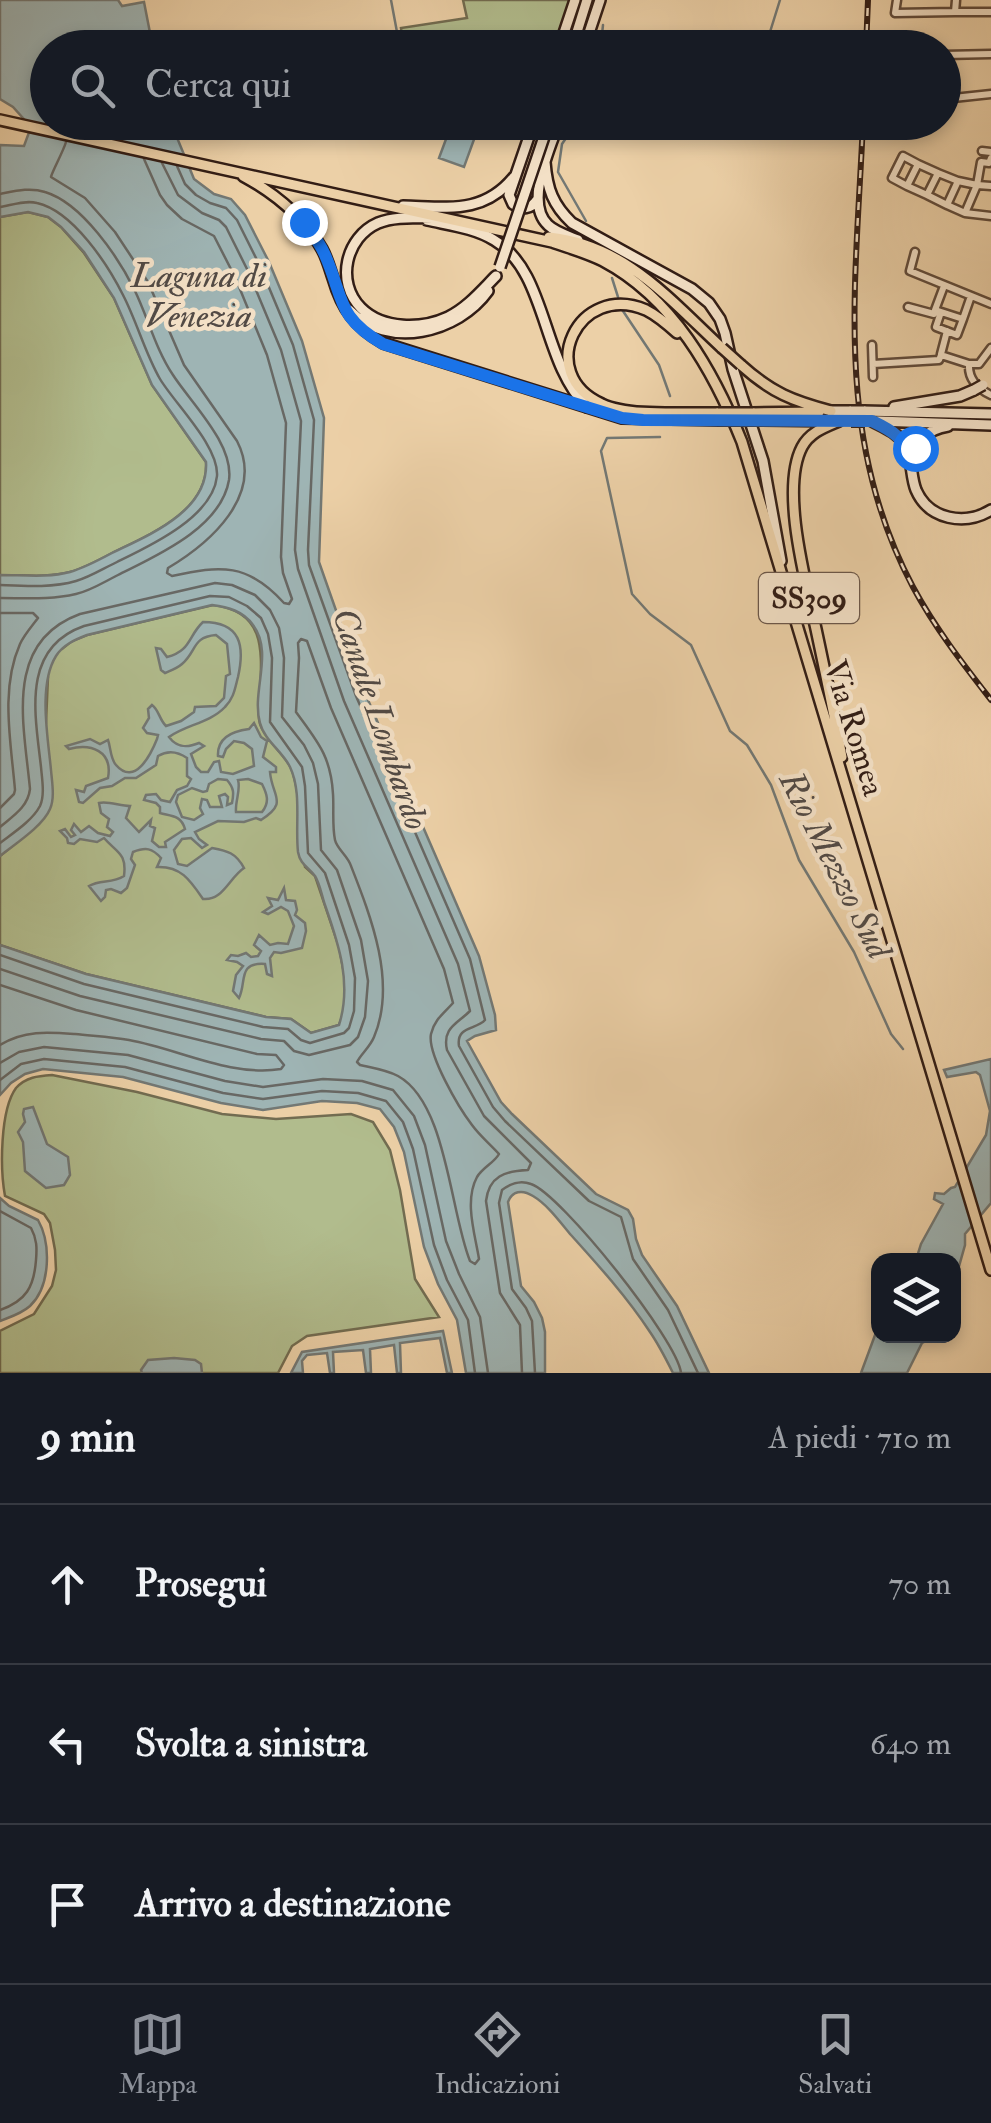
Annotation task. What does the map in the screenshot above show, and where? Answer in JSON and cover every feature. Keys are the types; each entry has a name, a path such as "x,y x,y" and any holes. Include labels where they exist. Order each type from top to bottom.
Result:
{"main road":[{"path":"565,30 575,0"},
{"path":"578,30 587,0"},
{"path":"590,30 600,0"},
{"name":"Via Romea","path":"4,121 30,127"},
{"name":"Via Romea","path":"91,140 522,234 580,251 620,271 658,302 699,355 725,400 742,442 991,1270"},
{"path":"527,140 509,195 513,204 528,208 537,200"},
{"path":"338,296 367,324 396,332 428,330 464,316 480,302 498,272 542,140"},
{"path":"553,140 537,200 548,226 604,250 639,273 767,387 788,399 851,416 991,414"},
{"path":"545,162 550,196 572,223 692,290 709,303 720,319 763,461 786,588"},
{"name":"SS309","path":"227,169 263,187 304,222 325,254 344,310 356,325 383,344 622,418 832,412"},
{"path":"395,206 474,206 496,196 514,177"},
{"path":"420,218 479,233 504,248 522,268 558,365 568,386 588,408"},
{"path":"464,221 383,221 365,231 356,241 346,267 348,284 359,307 393,324 432,322 462,309 498,272"},
{"path":"522,234 584,243"},
{"name":"SS309","path":"699,355 657,316 641,308 607,306 580,322 568,347 568,366 576,384 603,405 718,416"},
{"path":"869,416 960,396 983,384"},
{"name":"SS309","path":"755,416 839,421"},
{"path":"839,421 851,416"},
{"path":"869,416 991,425"},
{"path":"869,416 903,442 916,490 928,506 950,518 971,519 991,510"},
{"name":"SS309","path":"839,421 819,429 803,444 794,483 800,554 848,794"},
{"path":"911,462 922,436 962,423"}],"street":[{"path":"897,0 895,13 991,12"},
{"path":"954,12 956,0"},
{"path":"961,55 991,54"},
{"path":"961,97 991,94"},
{"path":"965,213 977,185 981,162 990,163 988,154"},
{"path":"991,186 958,182 903,156 892,178 965,213 991,216"},
{"path":"908,186 918,164"},
{"path":"926,195 938,174"},
{"path":"946,205 958,182"},
{"path":"915,252 910,271 991,304"},
{"path":"944,286 936,328 958,335 971,296"},
{"path":"908,306 934,314 938,310"},
{"path":"938,310 963,319"},
{"path":"873,364 939,360 948,332"},
{"path":"872,345 874,377"},
{"path":"941,354 979,364 991,348"},
{"path":"969,364 973,381 991,395"}],"green space":[{"path":"463,0 570,0 560,30 401,30 467,18"},
{"path":"28,212 48,217 84,253 114,298 152,385 206,462 198,494 174,519 91,564 44,576 0,575 0,217"},
{"path":"213,605 243,615 257,636 261,662 260,724 291,768 299,802 305,867 315,876 339,947 345,979 344,1011 339,1025 311,1033 291,1019 266,1017 86,974 0,945 0,856 33,829 48,677 0,638 62,649 87,635"},
{"path":"52,1075 222,1114 276,1119 351,1114 373,1122 390,1150 415,1279 439,1317 307,1336 292,1346 278,1373 0,1373 0,1331 34,1314 52,1286 56,1270 50,1223 44,1214 5,1196 4,1125 16,1088 28,1079"}],"water":[{"name":"Laguna di Venezia","path":"0,0 118,0 122,6 144,2 149,30 30,30 30,126 0,99"},
{"name":"Laguna di Venezia","path":"30,130 30,140 178,140 194,179 214,194 231,199 245,215 302,341 324,418 319,562 365,693 479,956 495,1015 496,1030 467,1041 501,1102 512,1114 596,1194 628,1210 642,1255 677,1306 709,1373 673,1373 653,1337 612,1282 549,1209 521,1192 512,1195 508,1202 521,1286 542,1318 545,1373 466,1373 457,1320 424,1247 404,1152 394,1127 380,1109 322,1101 263,1110 123,1077 43,1069 25,1074 0,1095 0,945 86,974 266,1017 291,1019 311,1033 339,1025 344,995 339,950 320,887 298,852 294,777 260,723 259,636 249,620 235,610 212,605 87,635 62,649 50,668 46,696 52,805 35,828 0,856 0,575 70,572 143,538 187,508 198,494 206,462 152,385 114,298 84,252 48,217 28,212 0,217 0,145 24,146"},
{"path":"446,140 474,140 464,167 439,158"},
{"path":"203,622 216,623 233,631 241,655 235,689 219,712 169,737 182,746 204,746 191,754 201,772 208,772 219,761 221,772 233,774 254,766 252,749 234,741 223,757 218,756 220,744 227,736 249,729 254,723 267,741 263,757 276,767 276,772 270,772 277,803 261,820 218,821 195,832 207,845 202,848 191,838 182,839 174,850 178,864 187,866 212,848 238,859 244,868 216,896 203,899 179,872 157,867 161,858 145,849 133,852 131,859 135,865 127,888 121,893 106,890 101,901 89,886 124,876 122,858 104,838 97,842 80,839 74,844 68,843 60,831 65,829 71,837 75,835 71,830 74,824 81,832 89,826 110,836 113,832 107,827 109,819 101,813 99,803 130,806 126,818 139,832 151,820 150,826 155,828 152,841 166,847 165,842 185,829 183,824 160,813 156,803 144,800 146,795 156,794 170,802 177,790 187,786 191,779 187,776 187,758 172,752 162,754 156,765 136,778 100,788 83,803 79,802 76,790 84,792 86,786 108,778 107,761 92,748 66,746 90,739 100,744 108,740 114,762 130,772 141,766 157,739 158,735 143,728 152,705 166,726 181,721 195,707 216,706 224,698 226,676 230,674 227,644 216,635 199,642 176,668 165,673 161,670 156,648 167,657 175,654 185,647","holes":["248,779 264,788 267,801 262,812 236,812 238,780","227,780 231,786 232,803 227,805 225,794 219,796 222,807 210,807 202,799 203,814 194,820 182,817 176,802 178,795 192,788 207,791 209,784"]},
{"path":"284,888 286,900 295,901 295,915 305,923 302,948 274,952 270,958 272,976 267,974 265,964 250,966 244,974 239,998 233,991 236,975 243,966 227,960 231,955 246,953 258,956 261,951 254,945 259,935 270,945 288,944 294,926 288,911 281,907 268,914 263,912 272,906 268,898 278,900"},
{"path":"991,1059 991,1203 965,1234 961,1259 961,1253 918,1253 943,1204 934,1199 935,1193 944,1194 955,1187 986,1135 990,1111 980,1075 976,1072 947,1077 944,1070"},
{"path":"33,1107 47,1144 68,1157 70,1175 64,1185 46,1188 25,1171 23,1142 18,1132 25,1122 24,1109"},
{"path":"0,1198 38,1220 47,1264 37,1298 19,1313 0,1321"},
{"path":"443,1331 452,1373 447,1373 440,1338 400,1343 401,1373 397,1373 394,1345 370,1349 371,1373 366,1373 363,1350 333,1352 334,1373 330,1373 327,1353 307,1355 302,1361 303,1373 291,1373 302,1352"},
{"path":"872,1343 922,1343 907,1373 861,1373"},
{"path":"148,1360 195,1360 201,1364 202,1373 142,1373"}],"waterway":[{"path":"391,0 397,30"},
{"path":"771,30 780,0"},
{"path":"602,30 603,25"},
{"name":"Rio Mezzo Sud","path":"565,140 558,172 586,221"},
{"name":"Rio Mezzo Sud","path":"612,278 618,297"},
{"name":"Rio Mezzo Sud","path":"623,311 659,365 670,396"},
{"name":"Rio Mezzo Sud","path":"660,437 607,438 601,451 632,594 650,614 691,645 730,731 747,745 771,785 799,860 854,952 891,1034 903,1049"}],"railway":[{"path":"867,30 868,0"},
{"path":"862,140 855,359 870,474 888,531 913,587 991,700"}],"route":[{"path":"304,222 325,254 344,310 356,325 383,344 622,418 872,421 896,434 911,462 915,448"}],"water label":[{"name":"Canale Lombardo","path":"380,719"}]}
